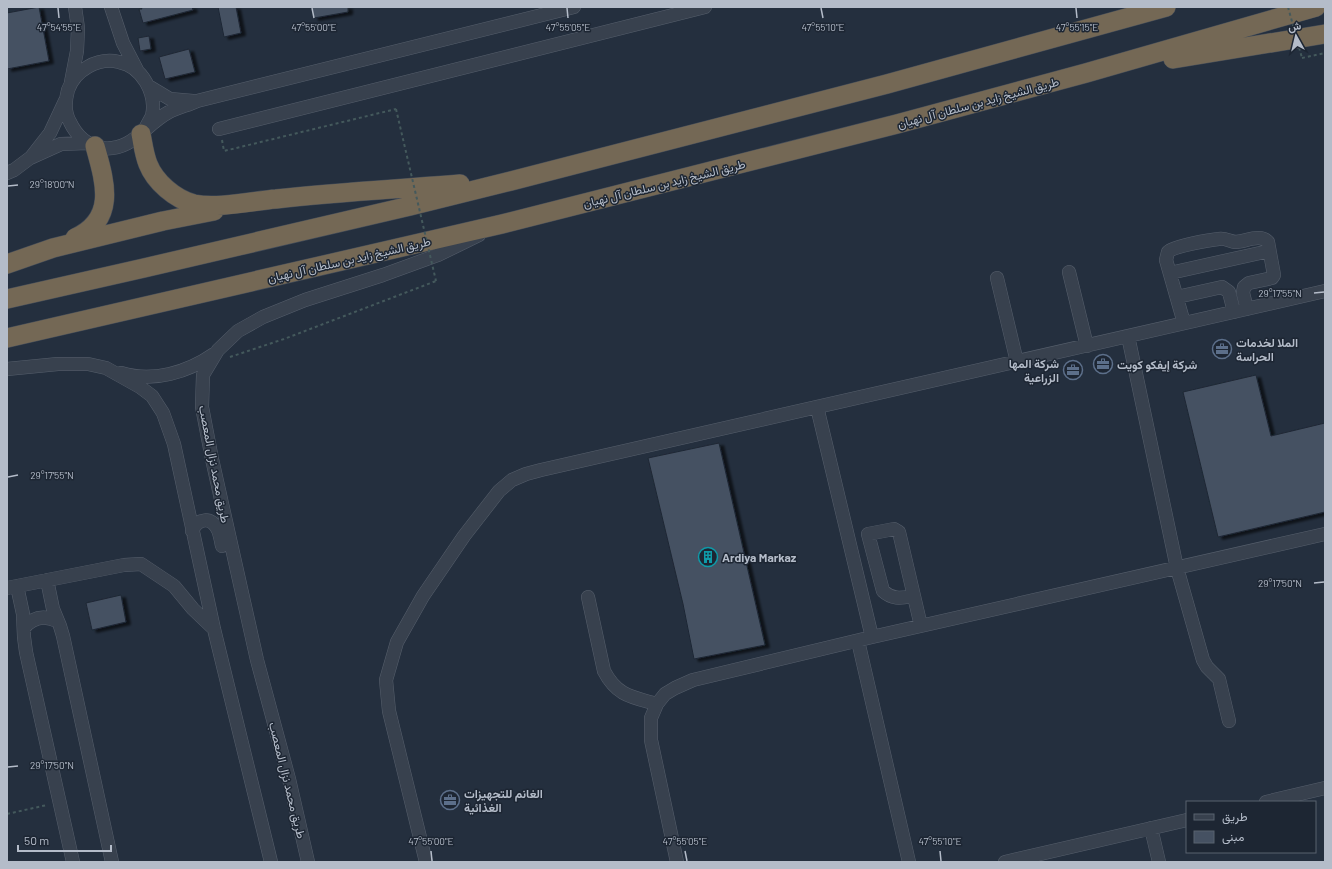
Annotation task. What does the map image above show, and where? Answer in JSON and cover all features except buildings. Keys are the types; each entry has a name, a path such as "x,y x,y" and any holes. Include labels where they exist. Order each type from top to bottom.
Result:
{"highway":[{"path":"7,299 410,206 887,84 1166,7"},
{"name":"طريق الشيخ زايد بن سلطان آل نهيان","path":"7,338 502,224 897,124 1086,73 1316,7"},
{"path":"1086,73 1325,34"},
{"path":"143,132 148,165 155,177 178,197 195,204 215,206 277,199 511,180"},
{"path":"7,264 53,248 82,235 94,226 100,217 105,195 104,181 91,144"},
{"path":"53,248 163,221 277,199"}],"street":[{"path":"30,158 50,133 71,83 77,51 78,28 75,7"},
{"path":"111,7 123,43 137,70 150,87 170,99 197,101"},
{"path":"65,99 67,116 74,132 91,144 103,148 119,147 134,141 168,112 197,101 523,13 574,7"},
{"path":"219,130 705,7"},
{"path":"71,83 82,70 100,61 120,62 137,70"},
{"path":"143,132 152,116 153,102 150,87"},
{"path":"7,173 14,170 30,158 61,144 91,144"},
{"name":"طريق محمد نزال المعصب","path":"308,862 289,779 257,660 213,467 202,407 203,375 218,350 238,332 263,317 305,300 383,275 438,255 502,224"},
{"path":"1184,324 1166,256 1171,249 1175,248 1220,239 1236,242 1262,238 1267,241 1274,275 1272,278 1249,283 1244,287 1247,309"},
{"path":"1170,273 1269,251"},
{"path":"1069,272 1087,346"},
{"path":"997,278 1017,362"},
{"path":"1177,297 1222,287 1229,292 1234,312"},
{"path":"426,862 389,710 386,680 397,642 423,596 464,536 499,491 512,480 526,474 1325,292"},
{"path":"1128,336 1177,568 1203,660 1219,679 1230,721"},
{"path":"7,369 58,364 88,364 125,374 144,376 164,375 196,365 218,350"},
{"path":"106,368 140,387 152,396 163,413 174,444 214,629 271,862"},
{"path":"817,407 872,637"},
{"path":"192,531 196,524 202,520 208,520 218,530 236,606 257,660"},
{"path":"848,538 894,529 899,532 921,626"},
{"path":"868,534 883,591 888,596 896,599 914,596"},
{"path":"677,862 652,740 651,718 657,704 665,694 675,688 693,680 858,640 1325,534"},
{"path":"74,862 26,652 23,614 12,587 124,565 141,564 174,586 214,629"},
{"path":"47,580 53,609 63,636 112,862"},
{"path":"588,597 604,671 610,682 622,693 657,704"},
{"path":"24,628 33,620 39,618 45,617 57,621"},
{"path":"858,640 909,862"},
{"path":"1270,801 1325,788"},
{"path":"1013,861 1057,856 1151,828 1186,820"},
{"path":"1151,828 1159,862"}],"path":[{"path":"1288,7 1302,58 1325,53"},
{"path":"210,363 284,339 436,282 396,109 224,151"},
{"path":"7,814 60,802"}],"place":[{"name":"الملا لخدمات الحراسة","path":"1222,349"},
{"name":"شركة إيفكو كويت","path":"1103,364"},
{"name":"شركة المها الزراعية","path":"1073,370"},
{"name":"Ardiya Markaz","path":"708,557"},
{"name":"الغانم للتجهيزات الغذائية","path":"450,800"}]}
